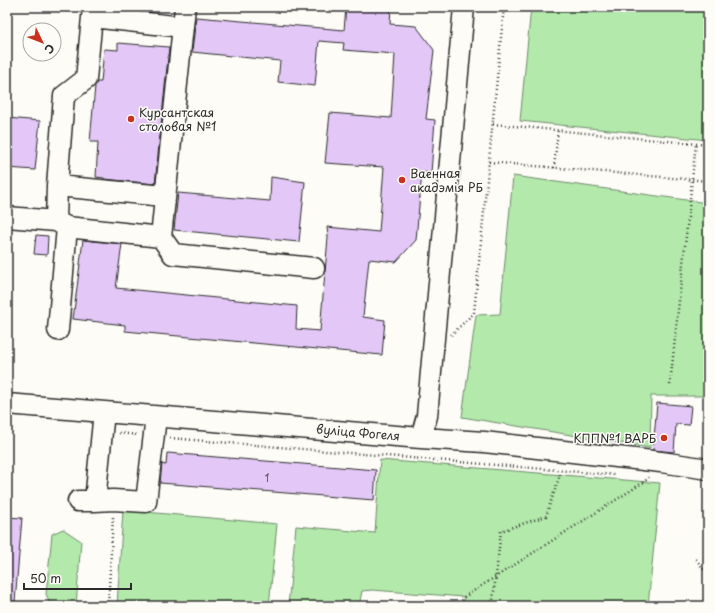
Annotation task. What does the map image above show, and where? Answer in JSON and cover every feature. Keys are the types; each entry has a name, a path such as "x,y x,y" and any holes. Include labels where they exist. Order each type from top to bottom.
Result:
{"street":[{"path":"185,7 164,196 161,237 173,254 314,268"},
{"path":"421,438 427,416 464,7"},
{"path":"58,330 62,224 57,186 64,96 86,79 93,12 183,27"},
{"path":"57,186 164,196"},
{"path":"7,217 161,237"},
{"name":"вуліца Фогеля","path":"7,404 103,418 156,417 484,442 661,462 708,469"},
{"path":"103,418 91,460 95,501 146,502 156,417"}],"path":[{"path":"433,354 474,313 504,7"},
{"path":"493,124 708,145"},
{"path":"554,168 558,130"},
{"path":"670,385 696,144"},
{"path":"489,162 708,181"},
{"path":"103,418 120,434 619,476"},
{"path":"482,606 493,600 501,531 546,516 560,471"},
{"path":"641,478 656,479"},
{"path":"460,604 464,597 648,478"},
{"path":"95,501 108,606"},
{"path":"696,560 708,575"}],"green space":[{"path":"531,7 708,7 708,140 520,121"},
{"path":"513,176 708,203 708,396 651,396 650,448 462,417 476,315 500,314"},
{"path":"380,460 660,483 648,606 463,606 464,597 372,590 362,591 359,606 288,606 296,526 375,533"},
{"path":"123,510 277,524 269,606 117,606"},
{"path":"63,529 81,541 76,606 51,606 46,594 52,534"}],"building":[{"name":"Ваенная акадэмія РБ","path":"346,7 391,7 390,24 416,26 434,50 426,119 435,120 431,173 422,172 416,240 396,262 369,259 363,317 385,320 382,355 125,331 125,325 73,319 83,240 122,244 116,288 297,306 296,329 320,331 328,237 327,227 379,232 384,167 325,163 330,113 391,118 395,54 343,50 344,43 319,41 315,86 278,82 280,61 192,52 196,17 344,30"},
{"name":"Курсантская столовая №1","path":"118,43 169,47 155,184 96,177 98,142 90,142 95,86 97,82 101,82 104,49 118,50"},
{"path":"7,118 40,121 35,170 7,168"},
{"path":"271,177 305,182 299,242 174,230 178,193 270,201"},
{"path":"36,235 48,236 47,255 34,254"},
{"name":"КПП№1 ВАРБ","path":"657,403 691,406 689,425 676,424 674,452 653,450"},
{"path":"167,453 376,470 374,500 160,483 162,464 166,465"},
{"path":"7,517 22,518 15,602 7,601"}],"place":[{"name":"Курсантская столовая №1","path":"131,119"},
{"name":"Ваенная акадэмія РБ","path":"402,180"},
{"name":"КПП№1 ВАРБ","path":"664,438"}]}
